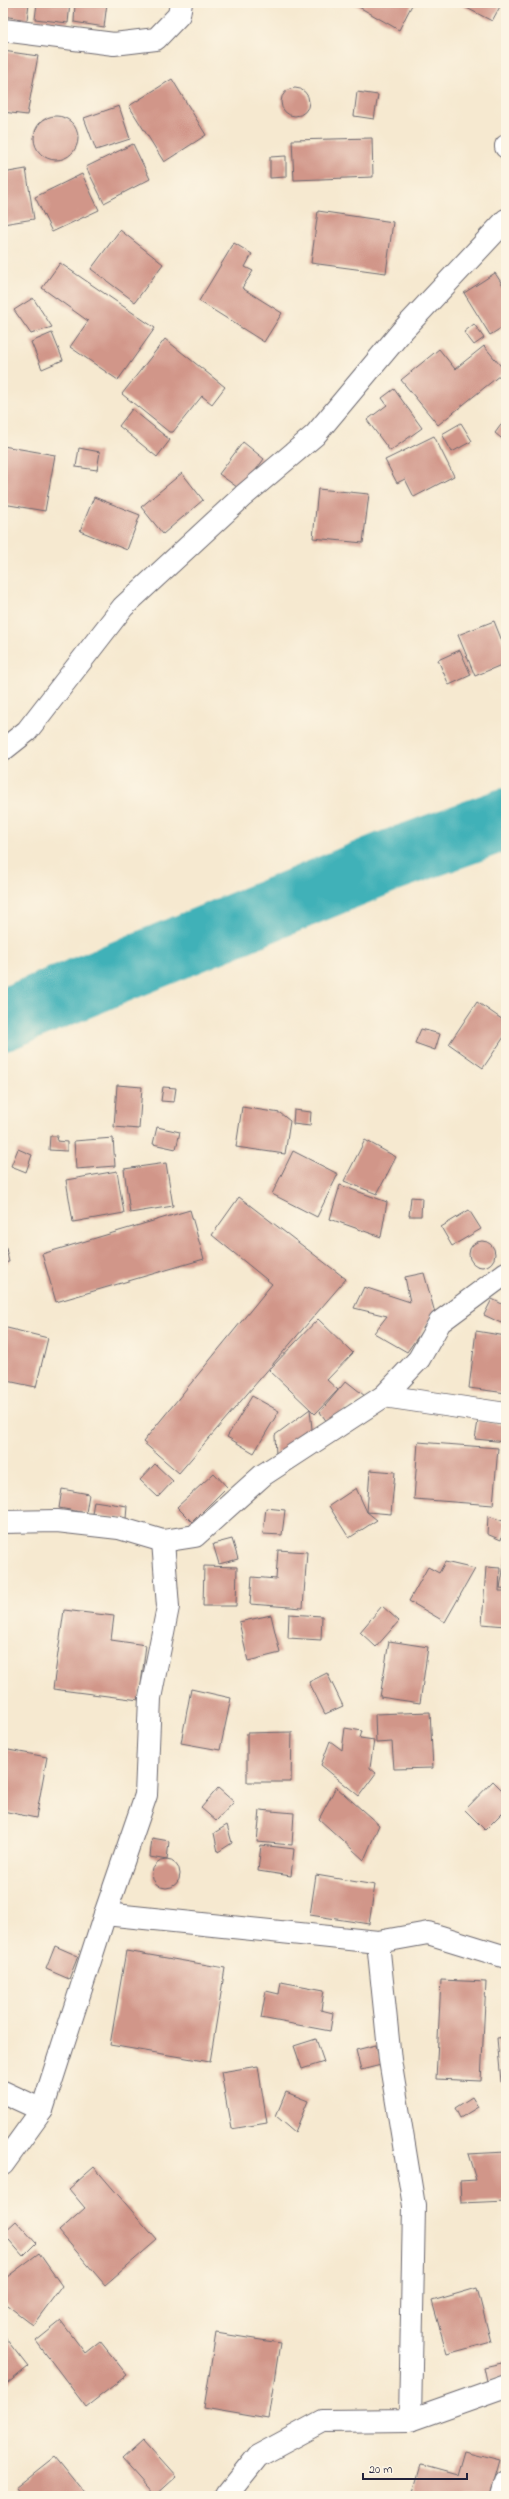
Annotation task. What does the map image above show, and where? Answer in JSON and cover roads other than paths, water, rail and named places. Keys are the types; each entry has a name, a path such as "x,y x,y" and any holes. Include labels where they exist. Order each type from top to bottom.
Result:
{"street":[{"path":"3,30 114,44 156,39 179,16 182,3"},
{"path":"3,750 27,731 123,607 243,496 315,435 402,331 506,220"},
{"path":"3,1522 57,1521 119,1528 163,1541 195,1536 263,1475 384,1396 418,1359 440,1322 506,1273"},
{"path":"384,1396 506,1414"},
{"path":"3,2164 42,2110 104,1914 146,1795 150,1698 168,1607 163,1541"},
{"path":"104,1914 378,1942 428,1933 506,1957"},
{"path":"378,1942 390,2060 414,2206 410,2420"},
{"path":"3,2092 42,2110"},
{"path":"226,2496 258,2456 323,2421 410,2420 506,2386"},
{"path":"502,2496 506,2482"}],"waterway":[{"path":"3,1020 387,862 506,819"}]}
